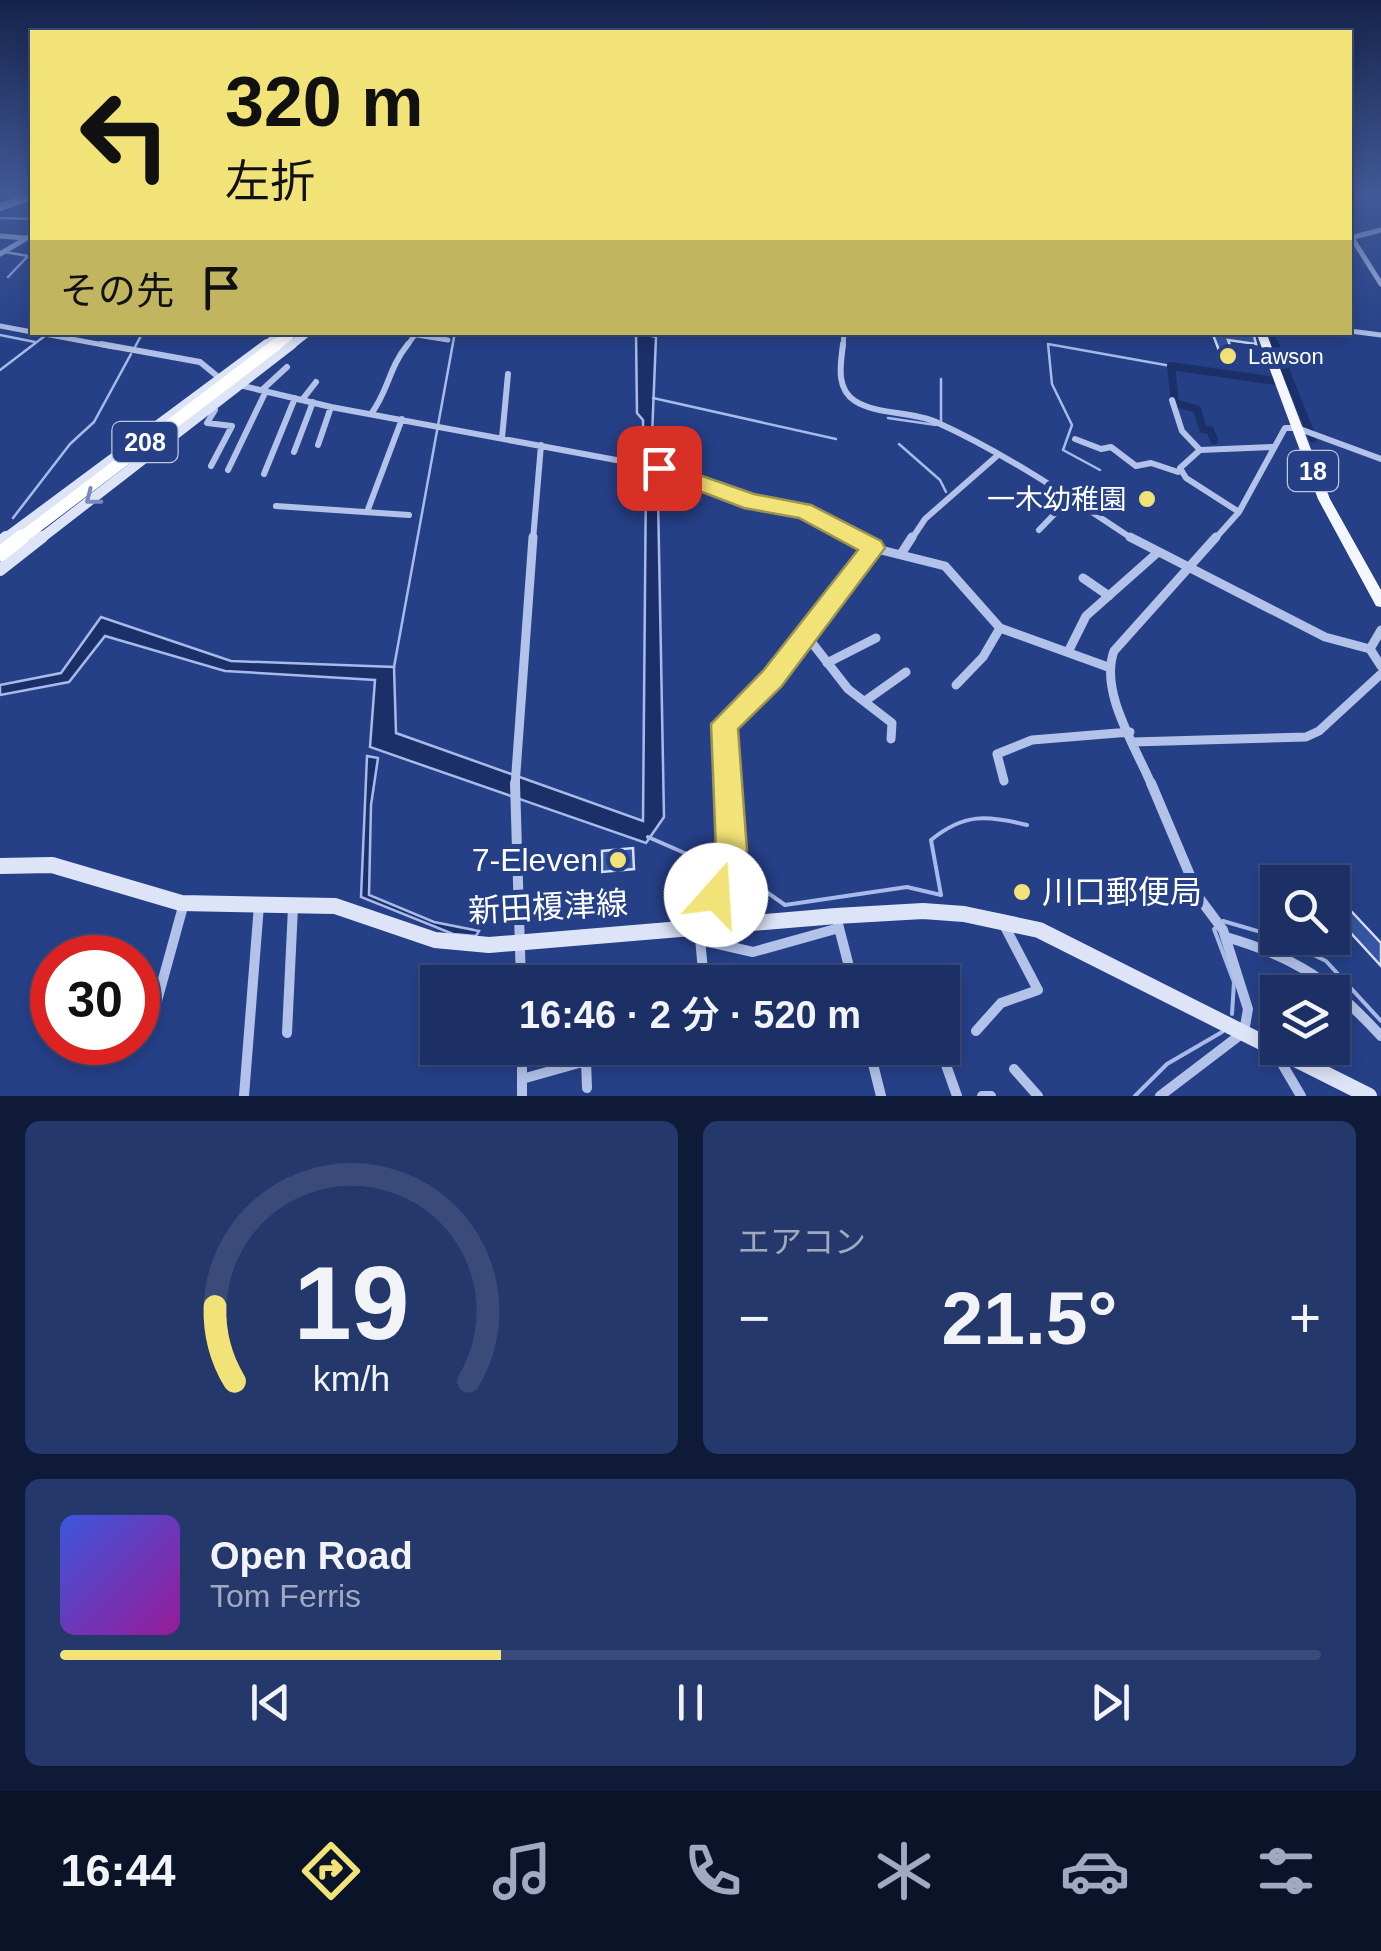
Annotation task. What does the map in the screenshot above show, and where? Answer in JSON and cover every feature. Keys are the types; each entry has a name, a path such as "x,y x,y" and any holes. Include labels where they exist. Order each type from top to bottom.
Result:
{"highway":[{"name":"208","path":"0,552 284,335"}],"main road":[{"path":"0,542 284,335"},
{"path":"0,570 304,335"},
{"name":"18","path":"1262,335 1302,431 1324,498 1381,602"},
{"name":"新田榎津線","path":"0,866 52,865 184,903 352,910 436,940 521,944 700,934 718,927 838,922 923,912 1003,921 1040,930 1260,1040"},
{"name":"新田榎津線","path":"1309,1065 1369,1096"}],"street":[{"path":"1355,244 1380,282"},
{"path":"0,326 30,331"},
{"path":"1352,331 1380,337"},
{"path":"47,335 200,362 219,379 331,407 659,468 752,502 804,510 873,548 952,570 1000,628 1108,667"},
{"path":"370,414 386,394 389,368 415,335"},
{"path":"421,335 448,340"},
{"path":"844,335 840,374 849,395 865,405 939,424 998,455 1157,553 1325,637 1370,649 1381,666"},
{"path":"228,470 264,391 287,367"},
{"path":"502,438 509,374"},
{"path":"264,474 299,399 316,382"},
{"path":"1172,400 1182,431 1200,450"},
{"path":"294,452 313,402"},
{"path":"318,444 331,407"},
{"path":"210,466 232,426 207,422 215,410 211,408"},
{"path":"367,512 402,419"},
{"path":"1160,1096 1244,1032 1248,1009 1222,929 1200,899 1131,737 1108,667 1114,651 1239,512 1285,428 1381,459"},
{"path":"1075,439 1101,449 1111,447 1136,466 1150,463 1178,472 1239,512"},
{"path":"521,965 514,773 541,446"},
{"path":"1178,472 1200,450 1273,447"},
{"path":"901,554 925,519 998,455"},
{"path":"1039,530 1070,498"},
{"path":"276,506 409,515"},
{"path":"718,927 719,876 728,863 724,724 749,704 873,548"},
{"path":"1068,652 1086,616 1157,553"},
{"path":"1083,578 1109,596"},
{"path":"956,685 982,657 1000,628"},
{"path":"1370,649 1381,630"},
{"path":"806,635 827,663 892,723 891,739"},
{"path":"827,663 876,638"},
{"path":"865,701 906,672"},
{"path":"1004,781 997,754 1025,742 1131,737 1306,737 1319,731 1381,674"},
{"path":"160,989 184,903"},
{"path":"287,1033 294,905"},
{"path":"244,1096 260,906"},
{"path":"976,1031 1001,1003 1038,990 1003,921"},
{"path":"703,965 700,934 752,952 838,922 849,965"},
{"path":"1222,929 1299,958 1341,992 1381,1036"},
{"path":"522,1065 522,1096"},
{"path":"522,1078 556,1065"},
{"path":"586,1065 587,1088"},
{"path":"873,1065 881,1096"},
{"path":"946,1065 958,1096"},
{"path":"1283,1065 1301,1096"},
{"path":"1014,1070 1038,1096"},
{"path":"982,1096 991,1096"}],"water":[{"path":"636,335 648,335 656,337 651,461 644,460 643,420 637,413"},
{"path":"646,474 654,475 658,497 664,817 646,843 370,747 375,680 225,671 105,636 69,682 0,695 0,685 61,673 101,617 231,661 394,667 396,733 643,821"},
{"path":"367,756 378,758 371,805 369,895 434,922 479,931 476,936 453,934 361,897"}],"building":[{"path":"1213,335 1254,335 1256,344 1228,340 1236,362 1223,361"},
{"name":"7-Eleven","path":"633,848 634,869 602,872 602,851"},
{"path":"1350,913 1381,943 1381,966 1350,932"}],"waterway":[{"path":"5,252 28,256 8,277"},
{"path":"0,335 35,342"},
{"path":"0,370 46,335"},
{"path":"135,347 141,335"},
{"path":"394,667 454,335"},
{"path":"1271,335 1276,347"},
{"path":"1100,470 1063,450 1072,425 1052,384 1048,344 1171,366"},
{"path":"1275,344 1313,439"},
{"path":"13,518 70,444 94,422 131,354"},
{"path":"1214,440 1210,430 1203,429 1197,409 1175,403 1171,366 1289,383"},
{"path":"941,379 941,422"},
{"path":"653,398 836,439"},
{"path":"888,418 936,425"},
{"path":"899,444 940,480 946,492"},
{"path":"727,870 737,871 785,905 907,887 941,895 931,840 954,825 976,819 1027,825"},
{"path":"648,837 719,868"},
{"path":"1223,921 1260,932"},
{"path":"1218,926 1214,929 1234,982 1232,1014"},
{"path":"1314,955 1326,961 1381,1021"},
{"path":"1135,1096 1167,1064 1222,1032"}],"place":[{"name":"Lawson","path":"1228,356"},
{"name":"一木幼稚園","path":"1147,499"},
{"name":"7-Eleven","path":"618,860"},
{"name":"川口郵便局","path":"1022,892"}],"route":[{"path":"659,468 752,502 804,510 873,548 772,679 724,724 732,850 719,876 716,895"}]}
